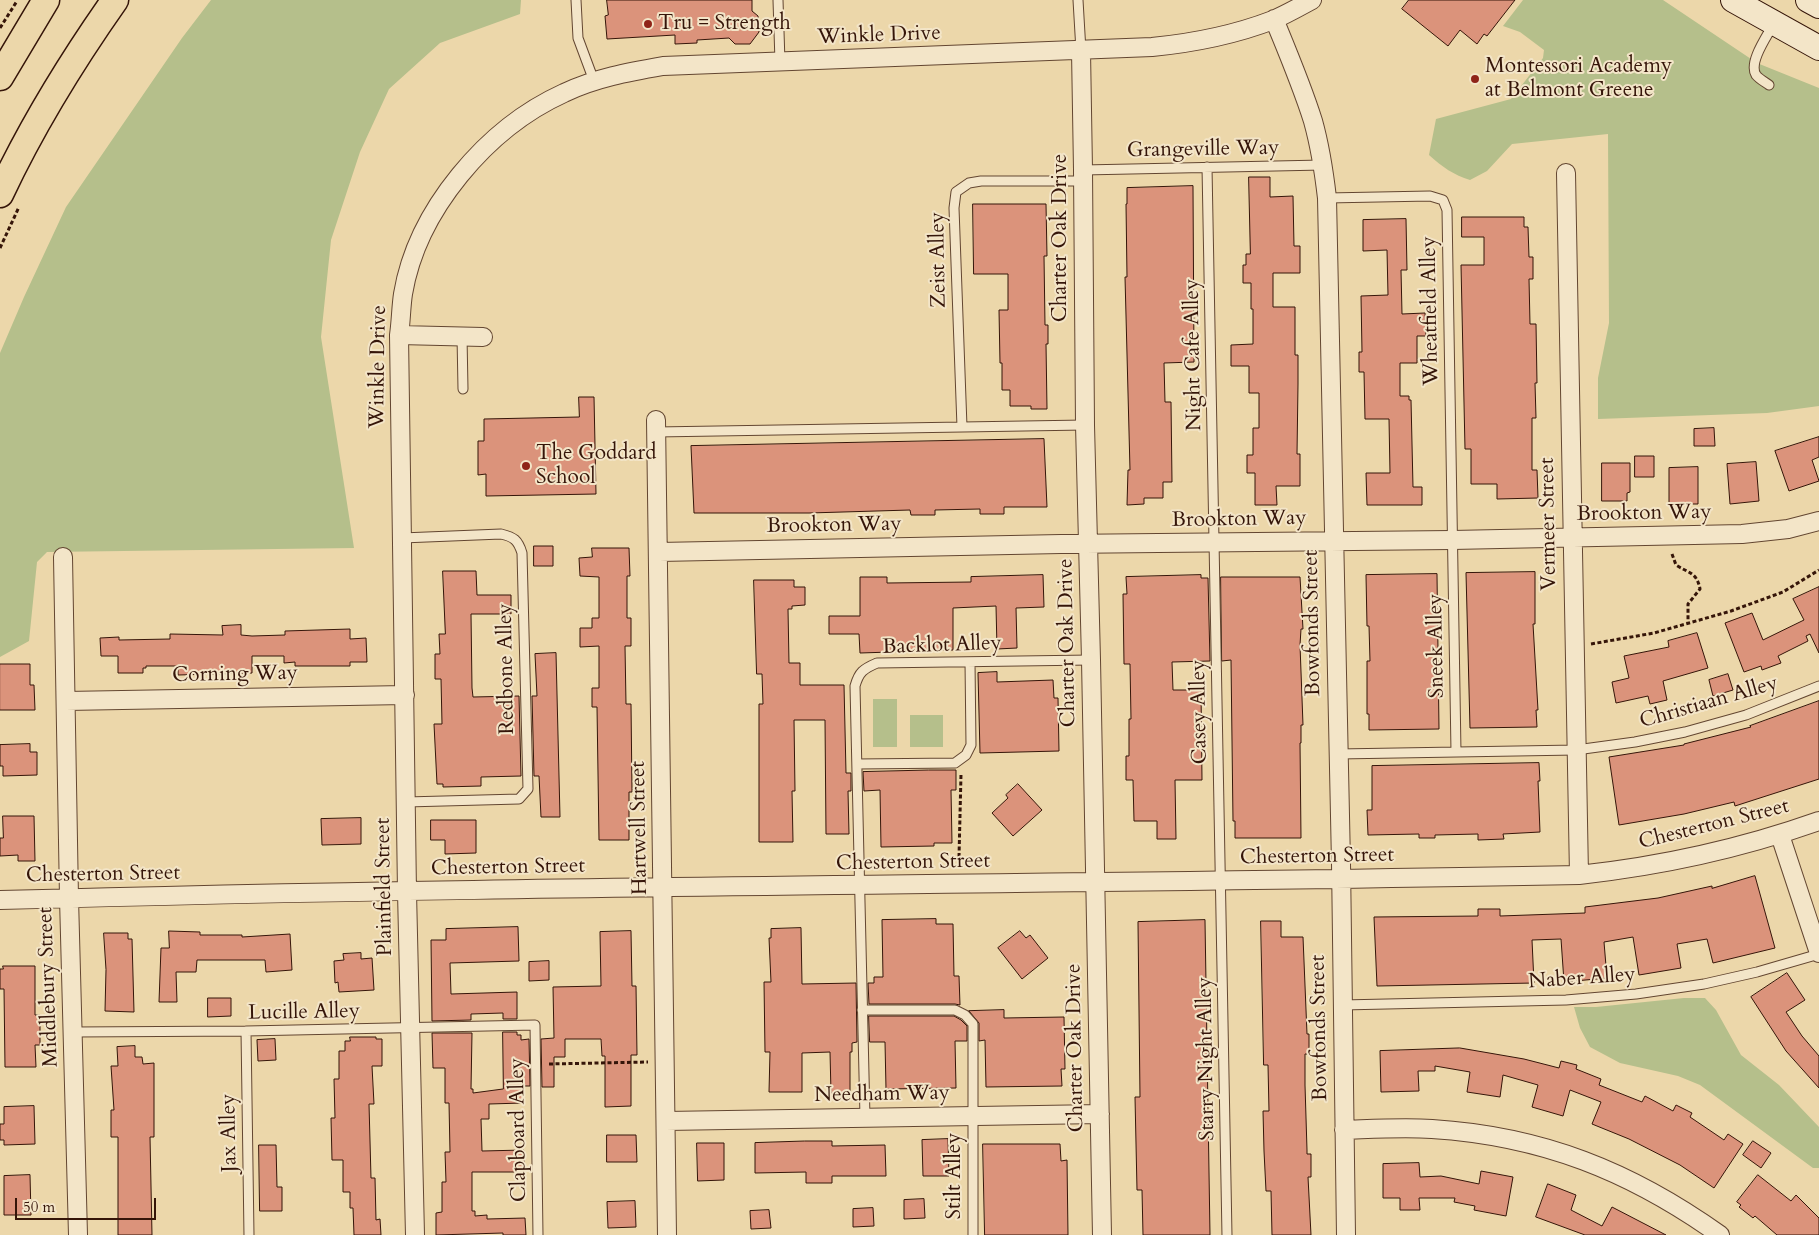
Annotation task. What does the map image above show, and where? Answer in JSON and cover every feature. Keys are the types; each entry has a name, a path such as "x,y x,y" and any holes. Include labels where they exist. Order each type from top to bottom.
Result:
{"main road":[{"path":"0,76 46,0"},
{"path":"10,199 46,108 86,40 115,0"}],"street":[{"name":"Winkle Drive","path":"402,538 399,335 403,293 413,258 423,232 454,181 480,152 504,130 563,93 594,81 663,66 1081,51 1152,47 1196,42 1231,34 1274,19 1312,0"},
{"path":"1733,0 1819,48"},
{"path":"1808,0 1819,6"},
{"name":"Bowfonds Street","path":"1274,19 1308,106 1323,165 1327,198 1346,1235"},
{"name":"Charter Oak Drive","path":"1081,51 1085,424 1102,1235"},
{"name":"Vermeer Street","path":"1566,173 1579,875"},
{"path":"399,335 483,337"},
{"name":"Hartwell Street","path":"656,426 667,1235"},
{"name":"Brookton Way","path":"658,552 1742,534 1788,529 1819,521"},
{"name":"Plainfield Street","path":"402,538 407,892 415,1235"},
{"name":"Middlebury Street","path":"64,557 69,898 78,1235"},
{"name":"Corning Way","path":"66,701 405,695"},
{"name":"Chesterton Street","path":"0,900 663,887 1221,882 1579,875 1633,869 1708,855 1780,835 1819,820"},
{"path":"1780,835 1819,954"},
{"name":"Needham Way","path":"666,1121 1100,1114"},
{"path":"1344,1130 1430,1129 1475,1133 1519,1141 1563,1153 1605,1168 1646,1188 1685,1210 1720,1235"}],"lane":[{"path":"576,0 578,38 594,81"},
{"path":"778,0 780,62"},
{"path":"1078,0 1081,51"},
{"path":"1769,85 1756,76 1754,67 1756,56 1774,23"},
{"name":"Grangeville Way","path":"1083,175 1207,168 1323,165"},
{"name":"Night Cafe Alley","path":"1207,168 1214,542"},
{"name":"Zeist Alley","path":"962,427 954,208 956,192 969,182 1083,175"},
{"name":"Wheatfield Alley","path":"1327,198 1430,196 1443,200 1447,210 1452,540"},
{"path":"462,336 462,389"},
{"path":"656,426 962,427 1085,424"},
{"name":"Redbone Alley","path":"402,538 501,534 513,537 519,542 522,553 528,789 519,799 406,802"},
{"name":"Sneek Alley","path":"1452,540 1456,752"},
{"name":"Casey Alley","path":"1214,542 1221,882"},
{"name":"Backlot Alley","path":"865,1118 855,686 857,678 865,668 877,663 1091,660"},
{"path":"857,764 955,763 966,755 970,745 970,662"},
{"name":"Christiaan Alley","path":"1576,750 1635,742 1685,732 1746,715 1819,686"},
{"path":"1338,754 1576,750"},
{"name":"Starry Night Alley","path":"1221,882 1228,1235"},
{"name":"Naber Alley","path":"1342,1005 1566,1000 1636,994 1713,982 1757,972 1819,954"},
{"name":"Stilt Alley","path":"862,1010 955,1010 965,1015 973,1024 973,1235"},
{"name":"Lucille Alley","path":"74,1032 246,1031 536,1025"},
{"name":"Clapboard Alley","path":"536,1025 538,1235"},
{"name":"Jax Alley","path":"246,1031 249,1235"}],"path":[{"path":"0,28 18,0"},
{"path":"0,248 10,199"},
{"path":"1672,554 1676,565 1692,573 1698,581 1700,589 1688,604 1688,623"},
{"path":"1591,644 1654,633 1731,611 1783,592 1819,570"},
{"path":"959,857 961,759"},
{"path":"536,1064 665,1061"}],"green space":[{"path":"211,0 521,0 520,14 440,43 389,89 360,152 331,240 321,337 354,548 47,552 37,562 29,641 0,657 0,353 66,207 182,38"},
{"path":"1523,0 1663,0 1757,63 1819,88 1819,406 1767,413 1598,419 1598,378 1609,323 1608,134 1512,144 1487,171 1470,180 1448,170 1429,155 1436,119 1511,99 1543,58 1544,50 1520,32 1503,26"},
{"path":"873,699 897,699 897,747 873,747"},
{"path":"910,715 943,715 943,747 910,747"},
{"path":"1684,998 1705,998 1716,1010 1741,1055 1779,1085 1819,1127 1819,1168 1813,1168 1700,1085 1678,1076 1620,1063 1590,1047 1580,1028 1574,1007 1596,1007"}],"building":[{"path":"607,0 752,0 752,11 758,16 759,32 750,44 735,44 729,38 697,40 697,43 675,44 675,35 607,39 605,16 608,15"},
{"name":"Montessori Academy at Belmont Greene","path":"1409,0 1515,0 1487,36 1484,34 1477,44 1460,30 1448,46 1402,9"},
{"path":"1249,177 1270,177 1270,197 1293,196 1294,246 1300,246 1300,273 1273,273 1273,307 1295,307 1295,355 1298,355 1297,454 1300,454 1300,486 1276,486 1277,505 1255,505 1255,473 1247,473 1247,455 1253,455 1253,428 1259,428 1259,393 1249,393 1249,366 1231,366 1231,345 1253,344 1251,283 1243,283 1243,265 1246,265 1246,254 1250,254"},
{"path":"1193,186 1194,362 1164,363 1165,402 1171,402 1172,482 1163,482 1163,498 1144,498 1144,504 1127,505 1128,470 1130,470 1125,277 1127,277 1127,188"},
{"path":"973,204 1046,204 1047,256 1044,256 1045,325 1048,325 1048,344 1046,344 1047,409 1031,409 1031,406 1010,406 1010,390 1002,390 999,310 1008,310 1008,274 974,274"},
{"path":"1462,217 1524,217 1524,227 1528,227 1529,257 1533,257 1533,279 1529,279 1530,324 1536,324 1537,383 1535,383 1536,418 1532,418 1532,470 1537,470 1538,498 1497,499 1497,484 1471,484 1471,449 1465,449 1461,265 1484,265 1484,237 1462,237"},
{"path":"1406,219 1407,270 1401,270 1402,314 1425,313 1426,336 1417,336 1417,363 1400,363 1400,396 1409,396 1409,400 1411,400 1413,487 1422,487 1422,505 1367,505 1366,473 1390,473 1389,419 1365,419 1364,372 1359,372 1359,352 1362,352 1361,296 1388,295 1387,250 1363,251 1363,220"},
{"name":"The Goddard School","path":"579,397 594,397 596,494 486,496 486,474 478,475 478,441 484,441 484,419 579,417"},
{"path":"1714,428 1715,446 1694,446 1694,429"},
{"path":"1819,437 1819,457 1812,460 1819,481 1789,491 1775,451"},
{"path":"1044,439 1047,507 1004,507 1004,514 980,514 980,509 935,510 935,515 911,515 910,510 809,513 694,513 691,446"},
{"path":"1635,456 1654,456 1654,477 1635,477"},
{"path":"1756,462 1759,501 1730,504 1727,464"},
{"path":"1602,463 1630,463 1630,492 1627,493 1627,501 1602,501"},
{"path":"1698,467 1698,504 1669,504 1669,468"},
{"path":"534,546 553,546 553,566 534,566"},
{"path":"592,548 629,548 630,576 627,576 627,618 631,618 631,646 625,646 626,704 631,704 632,792 629,792 629,840 599,840 597,707 592,707 592,688 599,688 599,646 580,647 580,628 592,628 592,618 599,618 599,577 580,576 579,558 592,557"},
{"path":"443,571 476,571 477,595 511,595 511,614 471,614 472,688 473,697 519,696 521,776 481,777 481,786 443,787 443,784 437,784 434,724 442,724 441,679 435,679 435,654 440,654 439,634 445,634"},
{"path":"1535,572 1535,624 1533,624 1538,710 1536,710 1537,727 1470,728 1466,573"},
{"path":"1437,574 1439,729 1369,730 1369,714 1367,714 1367,661 1370,661 1366,575"},
{"path":"1043,575 1044,607 1016,608 1017,648 997,649 996,606 953,608 953,650 860,653 859,634 829,634 829,616 860,616 860,577 887,577 887,583 971,582 971,577"},
{"path":"1201,575 1201,578 1208,578 1210,661 1172,662 1173,690 1201,690 1202,780 1175,780 1176,839 1157,839 1157,821 1134,821 1133,780 1126,780 1126,756 1129,756 1129,719 1131,719 1130,664 1124,664 1123,594 1127,594 1126,577"},
{"path":"1221,577 1300,577 1303,629 1301,629 1300,645 1303,725 1301,725 1300,743 1301,838 1235,838 1235,821 1233,821 1231,660 1222,661"},
{"path":"754,580 794,580 794,587 805,587 805,605 792,606 792,609 788,609 789,663 800,663 800,685 844,685 846,773 851,773 851,791 848,791 849,834 826,834 825,720 794,720 795,791 792,791 793,842 759,842 759,704 763,704 762,674 757,674"},
{"path":"1819,587 1819,653 1810,634 1806,636 1808,641 1778,656 1781,663 1762,670 1761,666 1744,672 1725,623 1752,613 1763,640 1804,620 1793,599"},
{"path":"241,625 241,635 252,636 285,635 285,631 350,629 350,639 366,638 367,662 350,662 350,666 295,666 295,662 284,663 284,656 252,656 252,673 178,675 178,666 146,666 146,668 143,668 143,673 118,673 118,656 101,656 100,638 119,637 119,640 170,639 170,634 223,635 222,626"},
{"path":"1697,633 1708,668 1663,681 1667,700 1650,704 1648,696 1616,703 1612,682 1629,678 1624,656 1669,647 1668,641"},
{"path":"556,653 560,817 541,817 539,776 534,776 532,696 537,696 535,654"},
{"path":"0,664 30,664 30,685 34,685 35,710 0,710"},
{"path":"997,672 997,682 1053,680 1054,698 1058,698 1059,751 980,753 978,673"},
{"path":"1728,674 1733,690 1713,696 1709,680"},
{"path":"1819,701 1819,779 1735,806 1734,802 1684,814 1619,825 1609,757 1684,745 1751,727"},
{"path":"30,744 30,752 37,752 37,775 3,776 3,766 0,766 0,745"},
{"path":"1539,763 1540,832 1503,834 1504,839 1478,840 1478,834 1435,835 1435,838 1419,838 1419,834 1368,835 1367,810 1372,810 1372,766"},
{"path":"956,770 956,790 951,790 952,843 934,843 934,846 881,847 880,790 864,791 863,772"},
{"path":"1018,784 1042,810 1013,836 992,813 1008,798 1006,795"},
{"path":"3,816 34,816 35,861 18,861 18,855 0,856 0,838 3,838"},
{"path":"361,818 361,844 322,845 321,819"},
{"path":"431,820 476,820 476,853 445,854 445,840 431,840"},
{"path":"1755,876 1775,948 1713,963 1707,939 1677,944 1681,968 1639,975 1633,937 1604,942 1607,978 1564,982 1561,939 1532,940 1534,983 1377,986 1374,917 1478,916 1478,909 1500,909 1500,916 1585,913 1585,907 1658,898 1712,886 1712,888"},
{"path":"936,919 936,924 953,924 954,976 959,976 960,1005 869,1004 868,983 874,983 874,977 883,977 882,920"},
{"path":"1205,920 1210,1235 1143,1235 1142,1190 1137,1190 1135,1097 1140,1097 1138,922"},
{"path":"1261,921 1281,921 1281,937 1303,937 1307,1034 1309,1034 1309,1054 1305,1054 1305,1085 1307,1154 1311,1154 1311,1177 1308,1177 1311,1235 1272,1235 1271,1191 1266,1191 1264,1151 1263,1111 1269,1111 1268,1065 1264,1065"},
{"path":"518,927 519,961 450,963 451,994 517,992 517,1019 503,1019 503,1013 471,1014 471,1020 432,1021 431,940 446,940 446,929"},
{"path":"801,928 802,984 856,983 857,1042 852,1043 852,1052 850,1052 850,1093 831,1093 830,1052 802,1053 802,1092 769,1092 770,1052 765,1052 764,982 771,982 769,938 771,938 771,929"},
{"path":"169,931 200,932 200,935 242,935 242,937 290,934 292,970 266,972 265,960 197,960 196,972 176,972 177,1002 159,1002 161,948 169,948"},
{"path":"631,931 632,986 636,986 637,1055 631,1055 631,1106 605,1107 605,1056 602,1056 601,1039 565,1039 565,1057 554,1057 554,1087 542,1087 541,1039 554,1038 553,987 601,986 600,932"},
{"path":"1020,931 1026,938 1030,935 1048,958 1022,979 998,948"},
{"path":"104,933 128,933 128,939 132,939 134,1012 105,1011 106,970"},
{"path":"361,953 361,959 372,958 374,990 339,992 338,982 335,983 334,961 344,960 343,954"},
{"path":"549,961 549,980 529,981 529,962"},
{"path":"3,966 35,966 35,1015 40,1015 40,1045 35,1045 36,1067 5,1067 4,989 0,989 0,969 3,969"},
{"path":"1787,973 1805,1000 1786,1012 1802,1036 1819,1056 1819,1088 1786,1051 1751,997"},
{"path":"208,998 231,998 231,1016 208,1017"},
{"path":"1004,1010 1004,1018 1064,1017 1065,1069 1061,1069 1062,1086 986,1087 985,1040 979,1041 979,1023 969,1011"},
{"path":"869,1016 954,1016 961,1020 967,1026 967,1041 955,1041 956,1088 886,1089 885,1042 870,1042"},
{"path":"503,1032 517,1032 517,1035 521,1035 521,1040 529,1039 530,1086 523,1086 523,1103 489,1104 489,1119 481,1119 482,1151 524,1150 524,1172 472,1172 472,1211 475,1211 475,1216 487,1215 487,1219 525,1218 526,1235 503,1235 503,1233 436,1235 436,1213 442,1212 442,1182 446,1182 445,1152 450,1152 449,1103 445,1103 445,1068 433,1068 432,1033 472,1033 471,1089 473,1089 473,1093 503,1089"},
{"path":"350,1037 376,1037 376,1039 382,1039 382,1066 372,1066 374,1104 369,1104 371,1178 375,1178 376,1220 380,1219 381,1235 354,1235 353,1208 350,1208 350,1192 343,1192 343,1160 332,1160 331,1118 335,1118 334,1079 339,1079 339,1051 345,1051 345,1041 350,1041"},
{"path":"275,1039 276,1060 258,1061 257,1040"},
{"path":"135,1046 135,1057 142,1057 143,1064 154,1063 154,1137 150,1137 152,1235 118,1235 118,1137 111,1137 111,1110 114,1110 111,1066 118,1066 117,1047"},
{"path":"1460,1048 1524,1059 1559,1068 1561,1061 1577,1065 1576,1069 1601,1079 1599,1085 1642,1102 1645,1096 1673,1111 1676,1105 1692,1113 1690,1117 1724,1140 1728,1134 1743,1144 1714,1188 1680,1165 1629,1139 1592,1124 1601,1102 1570,1090 1563,1116 1532,1107 1538,1085 1503,1075 1500,1097 1467,1092 1470,1072 1435,1066 1435,1071 1418,1071 1419,1091 1381,1092 1380,1051"},
{"path":"34,1106 35,1144 4,1145 4,1140 0,1140 0,1124 4,1124 4,1107"},
{"path":"607,1135 636,1135 637,1162 607,1162"},
{"path":"948,1139 949,1176 923,1176 922,1140"},
{"path":"832,1141 832,1146 885,1145 886,1176 832,1176 832,1183 806,1183 806,1172 755,1173 755,1143"},
{"path":"1753,1141 1771,1153 1761,1168 1743,1155"},
{"path":"697,1143 724,1143 724,1180 698,1181"},
{"path":"983,1144 1060,1144 1061,1161 1067,1160 1068,1235 985,1235"},
{"path":"259,1145 276,1145 277,1187 282,1187 282,1211 260,1211"},
{"path":"1419,1163 1420,1177 1441,1176 1479,1184 1481,1171 1513,1177 1506,1216 1474,1210 1475,1206 1454,1202 1455,1198 1419,1198 1420,1210 1400,1210 1400,1198 1383,1198 1383,1164"},
{"path":"30,1175 31,1215 4,1215 4,1176"},
{"path":"1758,1175 1791,1201 1796,1195 1819,1218 1819,1235 1777,1235 1755,1216 1753,1218 1739,1207 1741,1205 1737,1202"},
{"path":"1548,1184 1576,1195 1571,1210 1602,1226 1612,1207 1666,1235 1585,1235 1536,1217"},
{"path":"924,1199 925,1218 904,1219 904,1200"},
{"path":"635,1201 636,1227 608,1228 607,1202"},
{"path":"873,1208 874,1226 853,1227 853,1209"},
{"path":"769,1210 771,1228 751,1229 750,1211"}],"place":[{"name":"Tru = Strength","path":"648,24"},
{"name":"Montessori Academy at Belmont Greene","path":"1475,79"},
{"name":"The Goddard School","path":"526,466"}]}
